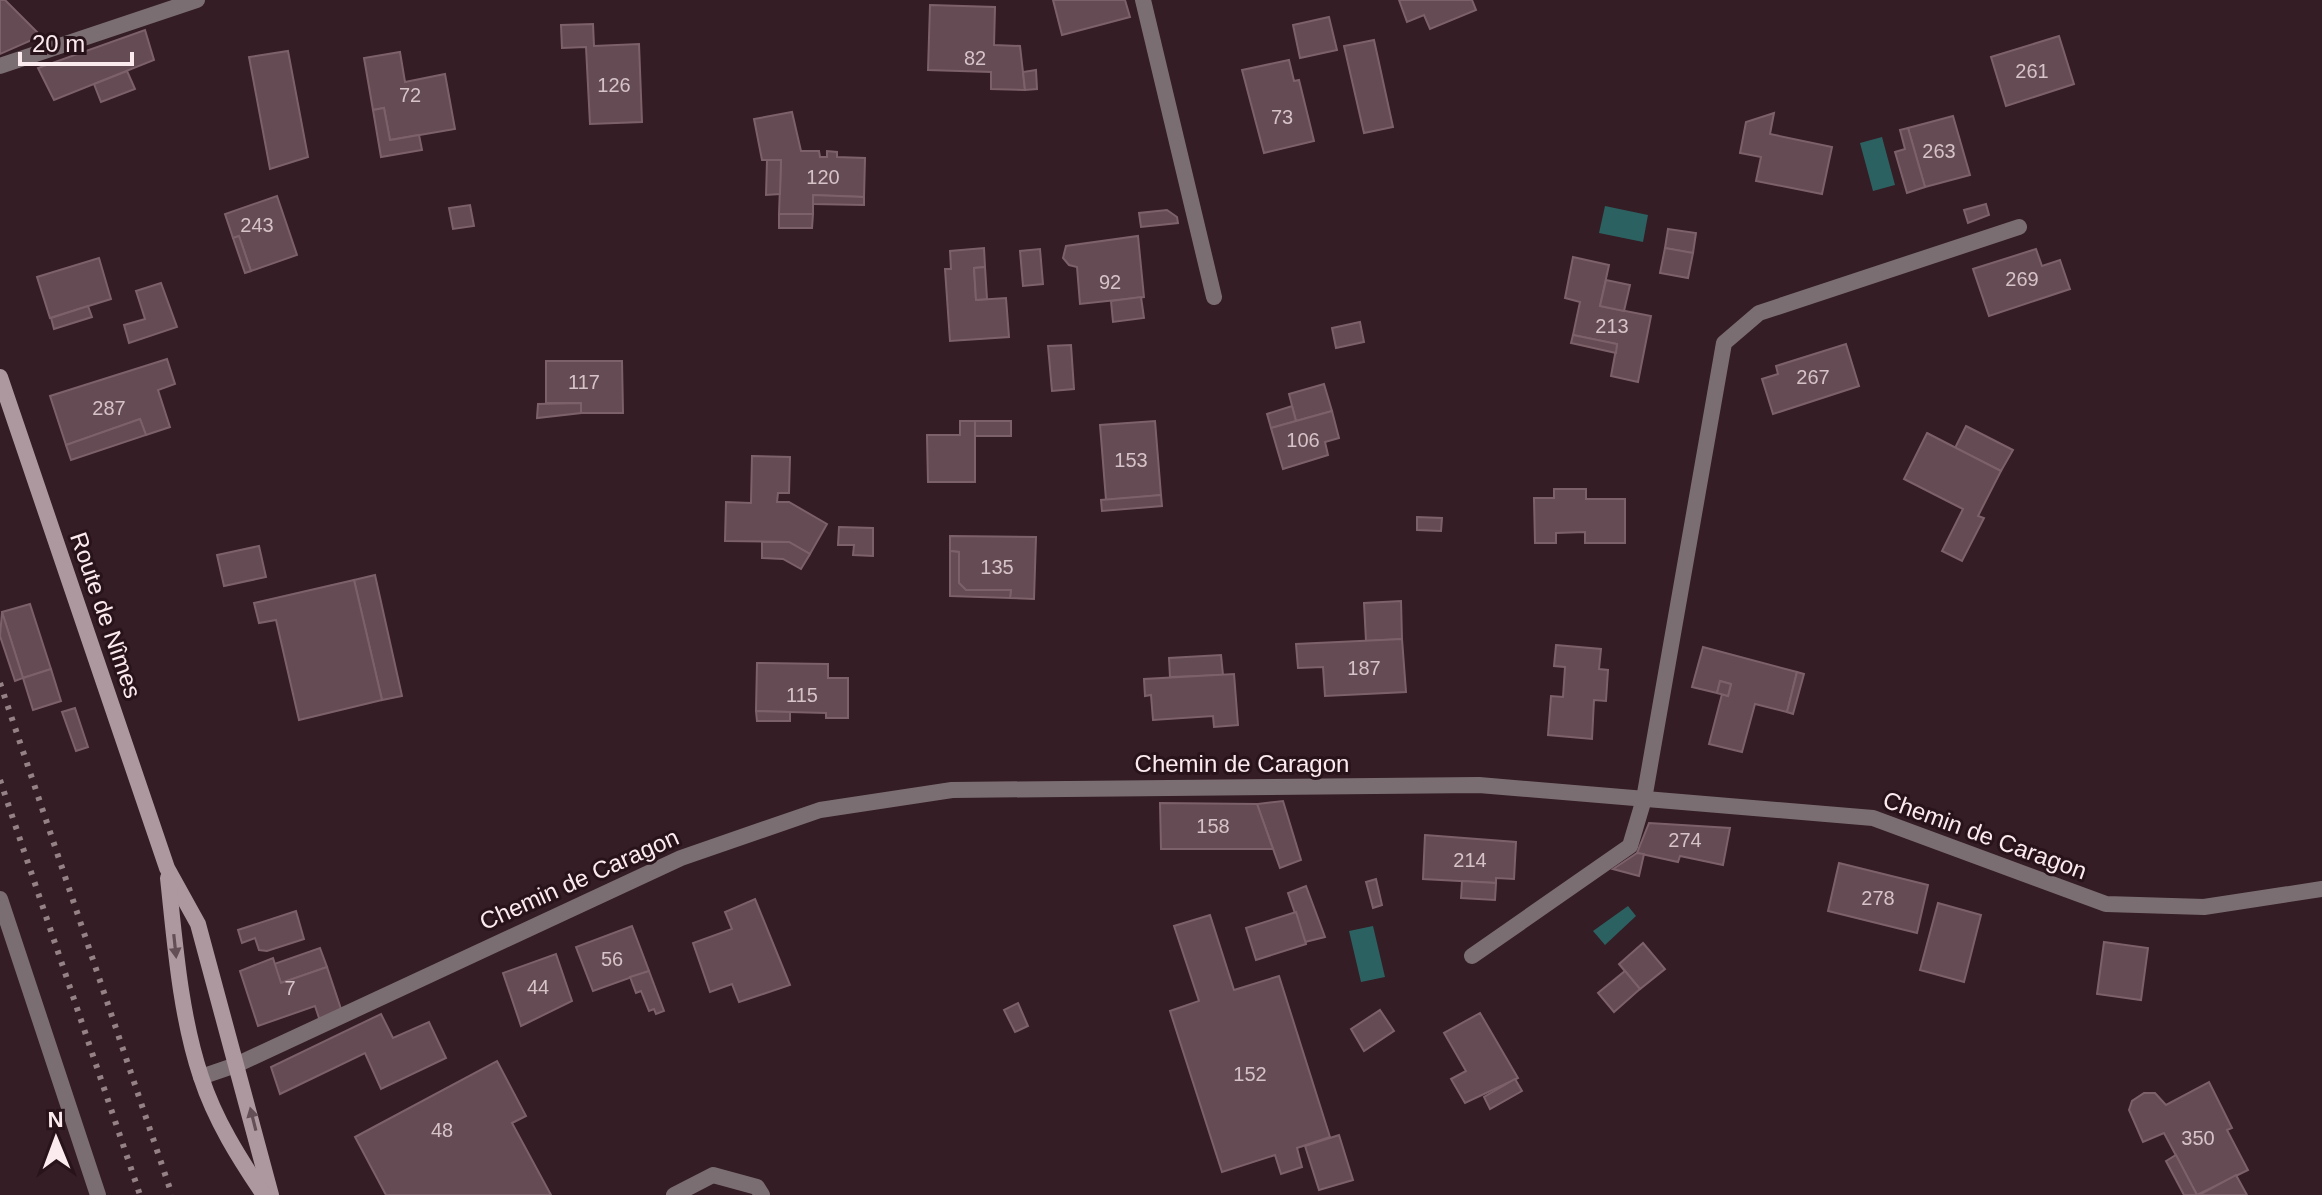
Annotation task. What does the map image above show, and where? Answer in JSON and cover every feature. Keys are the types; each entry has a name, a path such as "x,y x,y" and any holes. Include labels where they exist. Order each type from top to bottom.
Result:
{"main road":[{"name":"Route de Nîmes","path":"0,377 167,868 198,924 271,1195"},
{"name":"Route de Nîmes","path":"167,868 177,962 201,1077 231,1145 264,1195"}],"street":[{"path":"0,66 197,0"},
{"path":"1143,0 1214,297"},
{"path":"1472,956 1630,846 1644,799 1724,343 1759,313 2019,227"},
{"name":"Chemin de Caragon","path":"201,1077 236,1065 681,858 820,810 952,790 1479,785 1873,818 2106,904 2204,907 2322,889"},
{"path":"0,899 98,1195"},
{"path":"674,1195 713,1175 757,1187 762,1195"}],"water":[{"path":"1882,137 1895,185 1873,191 1860,143"},
{"path":"1605,206 1648,215 1643,242 1599,233"},
{"path":"1628,906 1636,916 1605,945 1593,931"},
{"path":"1373,926 1385,977 1361,982 1349,931"}],"building":[{"path":"0,0 5,0 41,36 0,54"},
{"path":"1053,0 1125,0 1130,17 1062,35"},
{"path":"1399,0 1472,0 1476,10 1430,29 1424,15 1407,22"},
{"path":"930,5 995,7 994,45 1020,46 1025,90 991,89 991,72 928,70"},
{"path":"1329,17 1337,50 1300,58 1293,25"},
{"path":"593,24 594,46 639,44 642,122 590,124 586,47 562,48 561,25"},
{"path":"145,30 154,60 54,100 38,68"},
{"path":"2059,36 2074,84 2006,106 1991,57"},
{"path":"1374,40 1393,127 1364,133 1344,46"},
{"path":"288,51 308,157 270,169 249,57"},
{"path":"400,52 405,82 445,74 455,129 390,140 384,108 373,110 364,58"},
{"path":"1289,60 1294,81 1299,80 1314,141 1264,153 1242,70"},
{"path":"1036,70 1037,89 1025,90 1023,72"},
{"path":"127,71 135,89 101,102 94,84"},
{"path":"384,108 390,140 419,135 422,150 381,157 373,110"},
{"path":"792,112 801,151 819,151 820,157 827,157 827,151 837,152 837,157 865,158 864,197 813,195 813,214 779,214 781,160 762,160 754,119"},
{"path":"1774,113 1770,134 1832,147 1822,194 1756,181 1761,157 1740,153 1746,122"},
{"path":"1953,116 1970,175 1925,187 1908,128"},
{"path":"1908,128 1925,187 1907,193 1895,152 1905,149 1900,130"},
{"path":"767,160 781,160 780,194 766,195"},
{"path":"813,195 864,197 864,205 813,204"},
{"path":"277,196 297,255 251,271 239,236 233,238 225,214"},
{"path":"1986,204 1989,215 1968,223 1964,210"},
{"path":"470,205 474,226 453,229 449,208"},
{"path":"1167,210 1177,217 1178,223 1141,227 1139,213"},
{"path":"779,214 813,214 812,228 779,228"},
{"path":"1668,229 1696,233 1693,253 1665,248"},
{"path":"239,236 251,271 245,273 233,238"},
{"path":"1138,236 1144,297 1080,304 1077,267 1069,265 1063,258 1066,246"},
{"path":"984,248 985,267 974,268 976,300 1006,298 1009,337 950,341 945,269 951,269 950,251"},
{"path":"1665,248 1693,253 1688,278 1660,273"},
{"path":"1040,249 1043,284 1023,286 1020,251"},
{"path":"2036,249 2042,266 2060,260 2070,289 1989,316 1973,269"},
{"path":"1573,257 1609,265 1600,306 1651,316 1638,382 1611,376 1617,344 1573,335 1580,302 1565,298"},
{"path":"99,258 111,299 50,318 37,277"},
{"path":"985,267 987,299 976,300 974,268"},
{"path":"1606,280 1630,285 1624,311 1600,306"},
{"path":"161,283 177,327 129,343 124,325 145,319 136,291"},
{"path":"1141,297 1144,318 1113,322 1111,301"},
{"path":"88,306 92,317 54,329 51,318"},
{"path":"1360,322 1364,342 1336,348 1332,328"},
{"path":"1573,335 1617,344 1616,353 1571,343"},
{"path":"1846,344 1859,386 1773,414 1762,379 1778,374 1776,366"},
{"path":"1071,345 1074,389 1052,391 1048,346"},
{"path":"167,359 175,384 158,390 170,427 146,435 140,419 66,445 50,396"},
{"path":"546,361 622,361 623,413 581,413 581,403 546,403"},
{"path":"1324,384 1332,411 1296,421 1289,394"},
{"path":"581,403 581,413 537,418 538,404"},
{"path":"1292,406 1296,421 1271,428 1267,414"},
{"path":"1332,411 1339,438 1325,442 1328,455 1283,469 1271,428"},
{"path":"140,419 146,435 71,460 66,445"},
{"path":"960,421 975,421 975,482 928,482 927,435 960,435"},
{"path":"975,421 1011,421 1011,436 975,436"},
{"path":"1155,421 1161,495 1106,500 1100,425"},
{"path":"1966,426 2013,450 2001,471 1955,448"},
{"path":"1927,433 2001,471 1978,516 1984,518 1962,561 1942,551 1963,509 1904,479"},
{"path":"752,456 790,457 789,493 778,493 777,502 789,502 827,524 810,554 789,542 725,541 726,502 751,503"},
{"path":"1554,489 1586,489 1586,499 1625,499 1625,543 1585,543 1585,532 1556,533 1556,543 1535,543 1534,498 1554,498"},
{"path":"1161,495 1162,506 1102,511 1101,500"},
{"path":"1417,517 1442,518 1441,531 1417,530"},
{"path":"839,527 873,528 873,556 853,555 854,545 838,545"},
{"path":"950,536 1036,537 1034,599 1010,598 1011,590 966,590 959,583 959,552 950,551"},
{"path":"762,542 789,542 810,554 801,569 783,559 762,558"},
{"path":"259,546 266,577 224,586 217,555"},
{"path":"950,551 959,552 959,583 966,590 1011,590 1010,598 950,596"},
{"path":"375,575 402,696 382,700 354,580"},
{"path":"354,580 382,700 299,720 276,620 259,623 254,603"},
{"path":"1401,601 1402,639 1366,641 1364,603"},
{"path":"30,604 51,669 23,678 2,612"},
{"path":"2,612 23,678 15,681 0,636"},
{"path":"1402,639 1406,692 1325,696 1323,667 1298,668 1296,644"},
{"path":"1556,645 1601,649 1599,669 1608,670 1606,701 1594,700 1592,739 1548,735 1551,696 1563,697 1565,667 1554,666"},
{"path":"1703,647 1797,672 1787,712 1755,704 1742,752 1709,744 1722,694 1728,696 1731,684 1720,681 1717,693 1692,687"},
{"path":"1221,655 1223,675 1170,677 1169,658"},
{"path":"757,663 828,664 828,678 848,678 848,718 826,718 826,713 756,711"},
{"path":"51,669 61,701 33,710 23,678"},
{"path":"1797,672 1804,674 1793,714 1787,712"},
{"path":"1234,674 1238,725 1214,727 1213,716 1153,720 1151,695 1145,696 1144,679"},
{"path":"1720,681 1731,684 1728,696 1717,693"},
{"path":"75,708 88,747 76,751 62,712"},
{"path":"756,711 790,712 790,721 757,721"},
{"path":"1283,801 1301,860 1280,868 1257,804"},
{"path":"1160,803 1257,804 1273,849 1161,849"},
{"path":"1649,823 1730,828 1723,865 1680,856 1678,862 1637,853"},
{"path":"1425,835 1516,842 1514,879 1496,878 1496,883 1423,879"},
{"path":"1637,853 1644,854 1639,876 1613,869"},
{"path":"1839,863 1928,885 1917,933 1828,911"},
{"path":"1376,879 1382,905 1373,908 1366,882"},
{"path":"1462,881 1496,883 1495,900 1461,898"},
{"path":"1306,886 1325,937 1305,942 1288,893"},
{"path":"755,899 790,985 739,1002 732,984 710,992 693,943 732,929 725,912"},
{"path":"1938,903 1981,915 1964,982 1920,970"},
{"path":"296,911 304,939 267,951 259,950 255,938 242,943 238,930"},
{"path":"1296,912 1306,944 1256,960 1246,928"},
{"path":"1210,915 1234,990 1279,976 1330,1137 1297,1148 1302,1167 1281,1174 1275,1155 1222,1172 1170,1011 1199,1001 1174,926"},
{"path":"632,926 649,971 593,991 576,947"},
{"path":"2104,942 2148,948 2141,1000 2097,994"},
{"path":"1643,943 1665,969 1640,989 1619,964"},
{"path":"320,948 327,967 281,983 274,964"},
{"path":"556,954 572,1001 521,1026 503,973"},
{"path":"273,958 281,983 327,967 342,1012 320,1021 315,1006 258,1026 240,971"},
{"path":"649,971 664,1011 656,1014 654,1009 649,1011 641,991 636,993 630,977"},
{"path":"1625,971 1640,989 1614,1012 1598,993"},
{"path":"1018,1003 1028,1026 1015,1032 1004,1010"},
{"path":"1380,1010 1394,1031 1364,1051 1351,1029"},
{"path":"1480,1013 1518,1078 1465,1103 1451,1079 1466,1071 1444,1033"},
{"path":"381,1014 393,1038 429,1022 446,1058 381,1089 365,1053 280,1094 271,1067"},
{"path":"497,1061 526,1116 512,1123 551,1195 386,1195 355,1137"},
{"path":"1515,1079 1522,1091 1490,1109 1484,1097"},
{"path":"2209,1082 2232,1128 2227,1130 2248,1170 2197,1195 2164,1133 2143,1142 2129,1110 2132,1101 2144,1093 2155,1093 2166,1105"},
{"path":"1339,1135 1353,1180 1319,1190 1305,1146"},
{"path":"2176,1155 2197,1195 2184,1195 2166,1161"},
{"path":"2236,1175 2247,1195 2199,1195"}],"railway":[{"path":"0,683 172,1195"},
{"path":"0,780 140,1195"}]}
